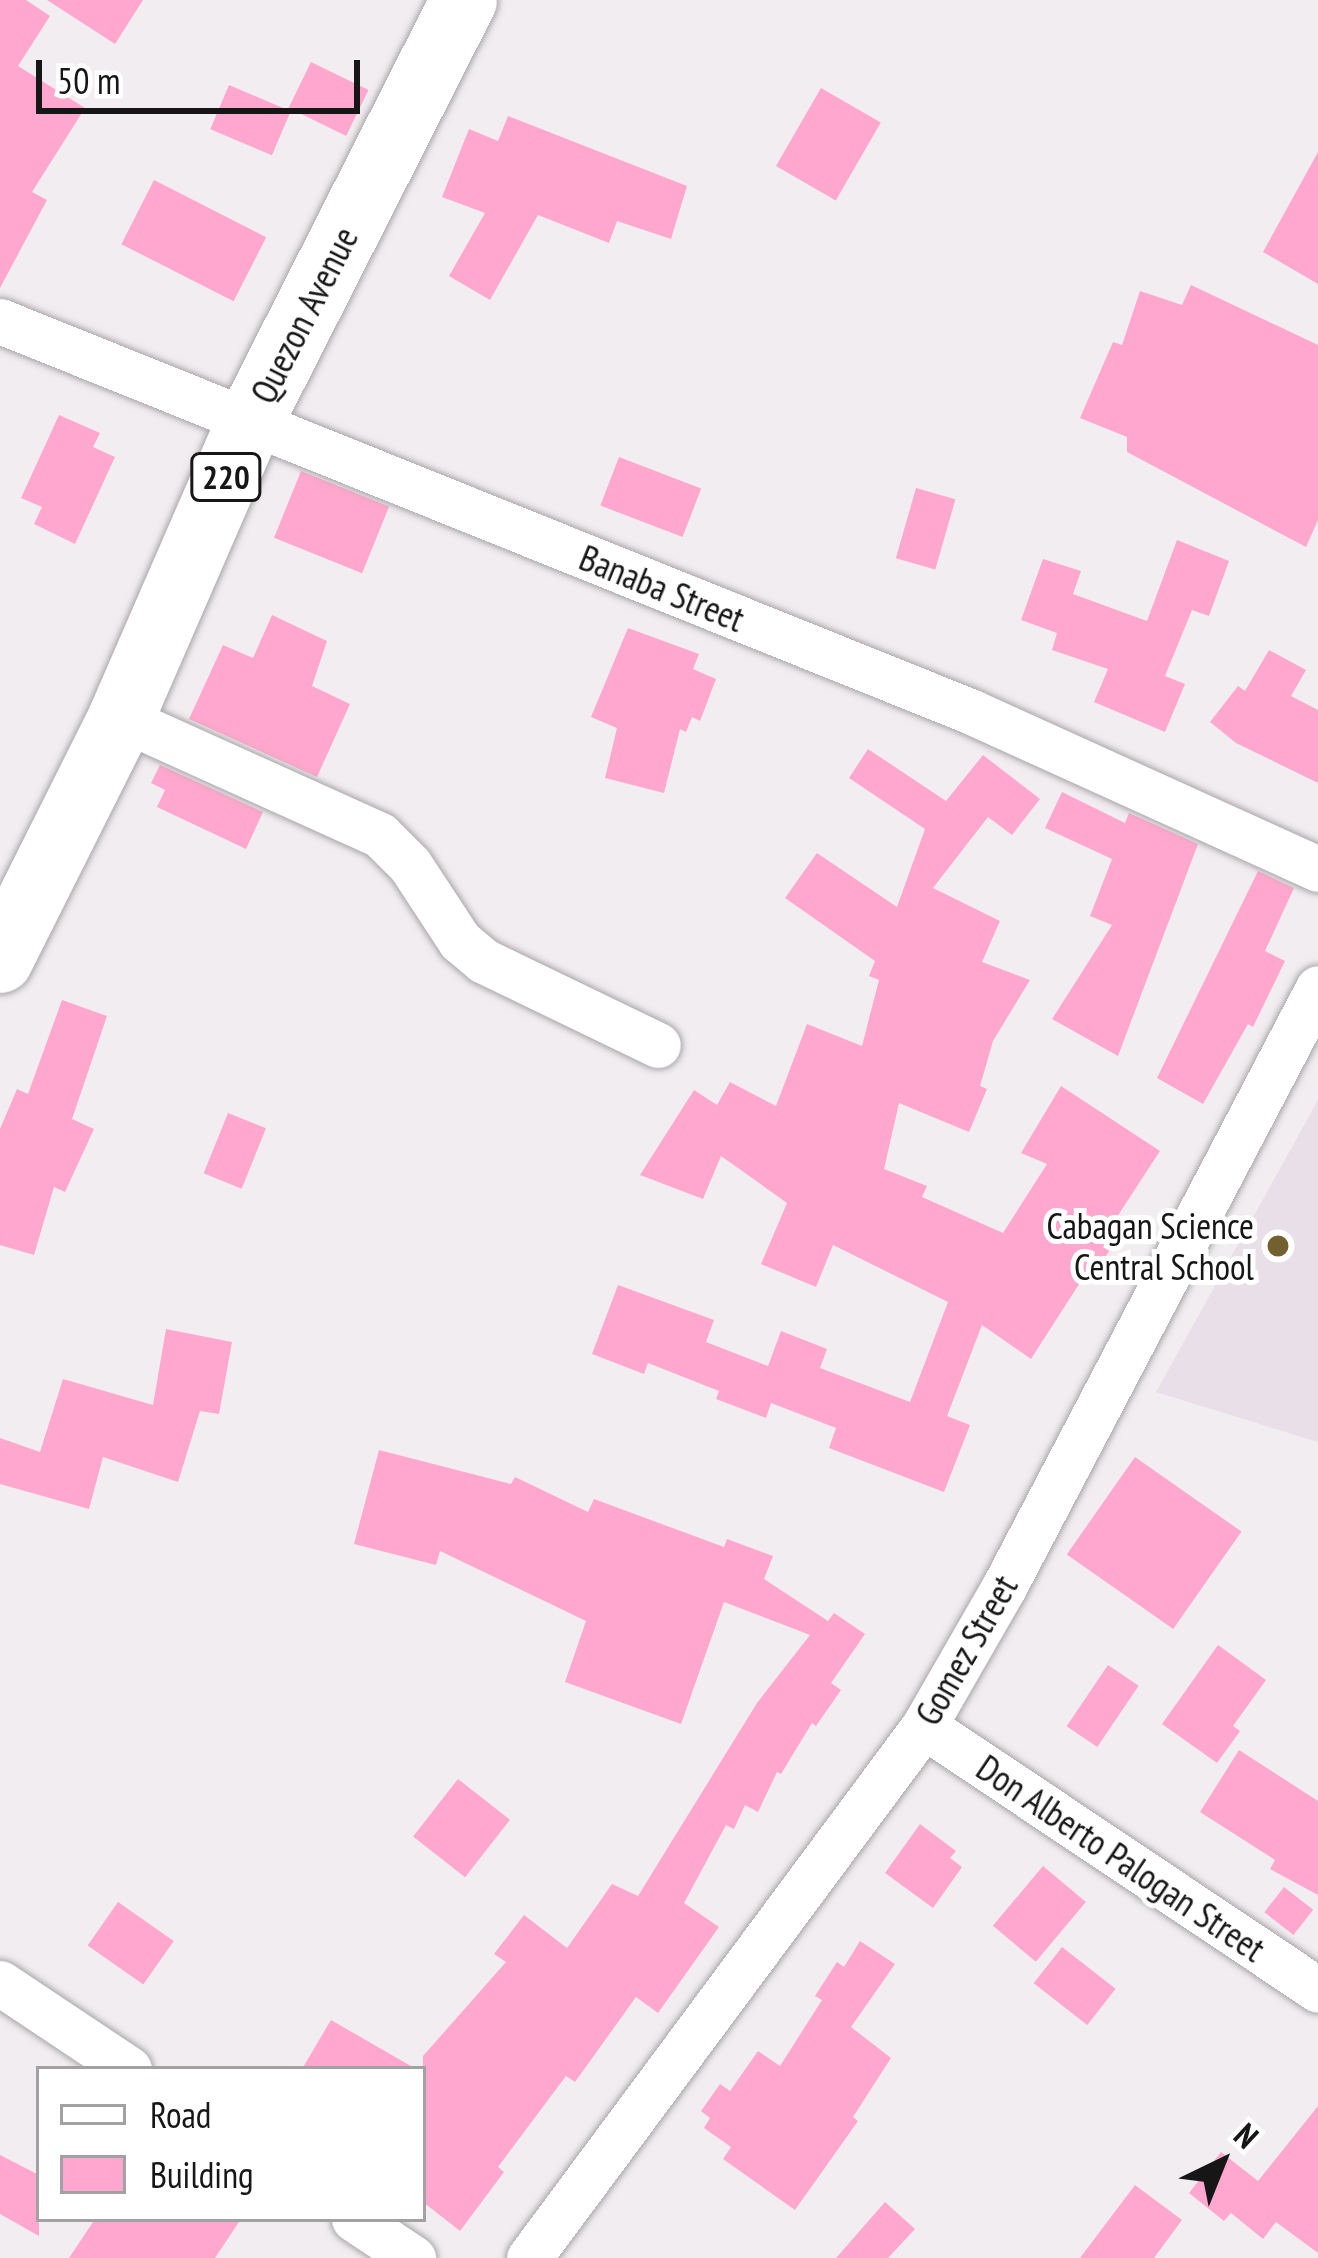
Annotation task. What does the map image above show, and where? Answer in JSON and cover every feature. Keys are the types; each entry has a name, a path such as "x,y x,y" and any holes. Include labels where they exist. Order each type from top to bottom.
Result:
{"main road":[{"name":"Quezon Avenue","path":"0,960 121,718 249,424 464,0"}],"street":[{"name":"Banaba Street","path":"0,321 972,712 1318,868"},
{"path":"121,718 380,835 410,865 460,941 484,961 658,1045"},
{"name":"Gomez Street","path":"529,2258 924,1726 1004,1587 1318,988"},
{"name":"Don Alberto Palogan Street","path":"924,1726 1318,1990"},
{"path":"0,1983 124,2066"},
{"path":"359,2222 413,2258"}],"shaded area":[{"name":"Cabagan Science Central School","path":"1318,1100 1318,1442 1156,1392"}],"building":[{"path":"0,0 26,0 50,16 18,66 85,108 32,192 47,200 0,288"},
{"path":"47,0 143,0 115,44"},
{"path":"311,62 369,90 346,136 289,108"},
{"path":"229,85 291,111 272,155 210,129"},
{"path":"821,88 881,122 836,200 776,166"},
{"path":"508,116 687,186 671,239 617,221 609,243 538,215 490,300 449,276 485,213 442,197 469,129 498,141"},
{"path":"1318,152 1318,284 1263,252"},
{"path":"154,180 266,237 234,301 121,244"},
{"path":"1191,285 1318,345 1318,520 1306,547 1127,452 1127,437 1080,418 1113,342 1122,345 1140,291 1182,305"},
{"path":"59,415 100,433 93,447 115,457 75,544 34,524 42,507 21,498"},
{"path":"619,457 701,489 683,537 600,506"},
{"path":"301,471 389,507 362,573 274,538"},
{"path":"916,488 955,499 935,569 896,558"},
{"path":"1177,540 1229,561 1209,616 1192,610 1165,676 1185,684 1165,732 1094,702 1108,669 1052,650 1057,633 1021,620 1043,559 1081,571 1073,594 1147,621"},
{"path":"272,615 327,641 312,686 350,704 317,777 189,719 223,645 253,658"},
{"path":"628,628 699,654 693,669 716,679 700,721 692,717 686,732 680,729 664,793 605,778 617,728 591,717"},
{"path":"1269,650 1306,670 1291,696 1318,710 1318,783 1236,743 1210,722 1238,686 1245,691"},
{"path":"868,749 946,801 983,755 1040,799 1012,835 988,817 933,888 1000,921 982,962 1030,980 993,1041 980,1086 987,1089 969,1132 899,1103 884,1169 927,1186 922,1197 1003,1233 1047,1164 1021,1153 1061,1086 1160,1151 1115,1220 1125,1227 1096,1271 1090,1267 1031,1359 982,1325 947,1416 970,1425 944,1492 829,1448 836,1428 771,1403 766,1418 716,1399 719,1391 648,1363 644,1374 592,1354 618,1285 714,1320 706,1342 768,1366 781,1331 827,1349 820,1368 910,1402 948,1302 833,1245 816,1287 761,1264 787,1203 721,1156 703,1199 640,1175 694,1090 717,1105 730,1082 776,1106 807,1024 862,1046 879,980 869,976 875,961 785,898 817,853 897,907 925,829 849,778"},
{"path":"160,765 263,812 246,849 157,807 165,790 151,783"},
{"path":"1062,792 1125,823 1129,813 1198,844 1118,1056 1052,1019 1112,925 1090,916 1112,859 1045,828"},
{"path":"1258,871 1294,888 1265,951 1285,961 1253,1027 1248,1024 1203,1104 1157,1078"},
{"path":"62,1000 107,1016 72,1119 94,1129 65,1192 54,1187 34,1255 0,1245 0,1129 17,1089 28,1094"},
{"path":"228,1113 266,1128 242,1189 204,1173"},
{"path":"166,1329 232,1342 219,1414 200,1411 178,1482 103,1457 89,1509 0,1484 0,1438 40,1452 63,1379 153,1405"},
{"path":"379,1450 511,1484 515,1477 588,1512 594,1499 724,1547 727,1539 773,1556 764,1579 828,1621 834,1613 865,1634 831,1683 841,1690 816,1726 812,1723 781,1774 777,1772 758,1812 745,1805 734,1829 726,1825 684,1903 719,1927 658,2013 636,1997 575,2082 566,2076 498,2167 504,2172 460,2231 426,2204 423,2056 506,1962 494,1954 524,1915 567,1948 612,1884 638,1896 757,1703 810,1635 724,1602 681,1724 565,1682 586,1621 440,1551 436,1565 354,1544"},
{"path":"1135,1457 1241,1532 1173,1629 1067,1554"},
{"path":"1218,1645 1266,1680 1233,1726 1240,1731 1217,1763 1162,1724"},
{"path":"1108,1665 1139,1686 1097,1747 1067,1726"},
{"path":"1239,1750 1318,1801 1318,1895 1270,1869 1275,1860 1200,1812"},
{"path":"458,1779 510,1820 465,1877 413,1837"},
{"path":"920,1824 956,1851 950,1858 962,1867 933,1908 885,1873"},
{"path":"1043,1866 1086,1902 1036,1962 993,1926"},
{"path":"1284,1887 1313,1910 1293,1935 1264,1912"},
{"path":"118,1902 174,1941 143,1984 88,1945"},
{"path":"860,1941 895,1964 851,2027 891,2058 853,2117 858,2121 795,2210 723,2159 731,2147 704,2128 710,2118 701,2111 720,2084 730,2091 758,2051 780,2066 822,2000 815,1996 837,1962 844,1967"},
{"path":"1062,1947 1116,1989 1087,2025 1034,1983"},
{"path":"331,2020 411,2066 304,2066"},
{"path":"1318,2106 1318,2253 1276,2222 1263,2239 1231,2213 1224,2221 1189,2193 1221,2152 1258,2181"},
{"path":"0,2155 36,2173 39,2236 0,2214"},
{"path":"1135,2185 1182,2220 1154,2258 1080,2258"},
{"path":"885,2202 915,2229 888,2258 836,2258"},
{"path":"93,2222 239,2222 215,2258 69,2258"}],"place":[{"name":"Cabagan Science Central School","path":"1278,1246"}]}
